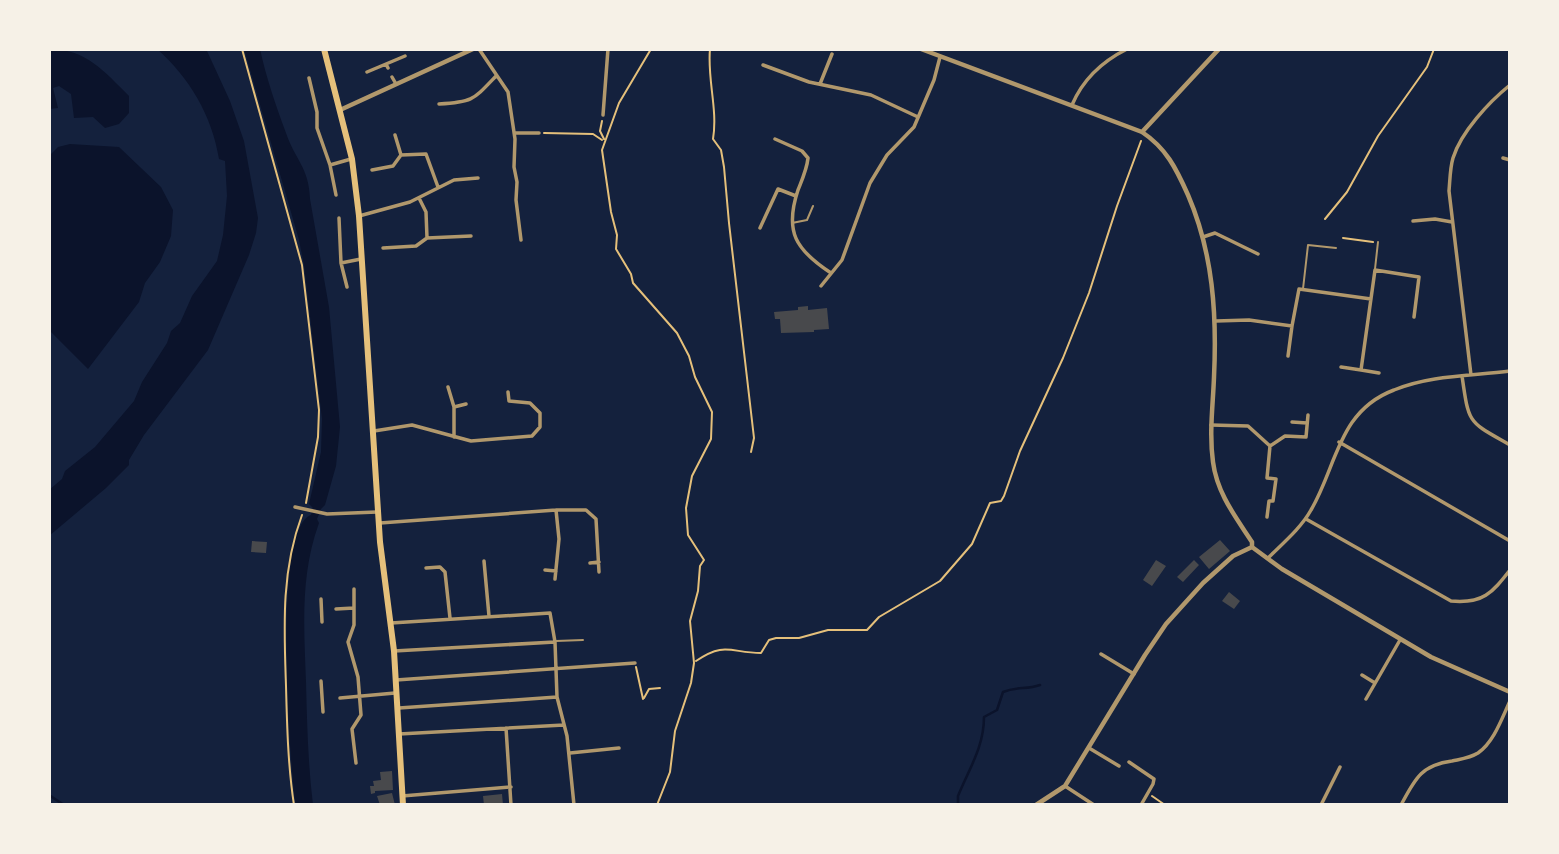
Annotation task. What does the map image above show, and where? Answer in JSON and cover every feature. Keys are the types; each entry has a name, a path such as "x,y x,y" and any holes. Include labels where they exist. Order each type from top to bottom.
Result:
{"main road":[{"path":"324,49 352,159 359,216 384,582 394,651 403,805"}],"street":[{"path":"340,110 473,49"},
{"path":"480,49 508,92 514,133 513,167 517,182 516,200 521,240"},
{"path":"603,115 608,49"},
{"path":"921,49 1144,133 1158,143 1170,158 1198,218 1207,249 1216,321 1211,425 1213,462 1226,504 1252,542 1252,547 1282,569 1400,640 1459,671 1510,692"},
{"path":"1072,105 1079,88 1093,71 1127,49"},
{"path":"1144,133 1219,49"},
{"path":"820,85 832,54"},
{"path":"368,72 387,66 405,55"},
{"path":"821,286 842,260 870,183 887,155 914,127 934,80 940,57"},
{"path":"763,65 820,85 871,95 918,117"},
{"path":"439,104 467,102 476,97 497,75"},
{"path":"392,77 396,84"},
{"path":"309,78 317,111 317,128 330,165 336,195"},
{"path":"1471,376 1452,222 1452,161 1457,148 1492,99 1510,85"},
{"path":"514,133 539,132"},
{"path":"395,135 401,155"},
{"path":"775,139 802,150 808,158 791,212 791,223 800,247 810,260 831,273"},
{"path":"401,155 426,154 438,187"},
{"path":"372,170 393,166 401,155"},
{"path":"1503,158 1510,160"},
{"path":"330,165 352,159"},
{"path":"359,216 419,198 454,180 478,178"},
{"path":"760,228 778,189 796,196"},
{"path":"419,198 426,212 427,238"},
{"path":"339,218 341,263 347,287"},
{"path":"1413,221 1435,219 1452,222"},
{"path":"1203,237 1215,233 1258,254"},
{"path":"383,248 416,246 427,238 471,236"},
{"path":"341,263 361,259"},
{"path":"1361,370 1375,270 1419,277 1414,317"},
{"path":"1287,356 1299,289 1371,299"},
{"path":"1216,321 1249,320 1292,326"},
{"path":"1340,368 1379,373"},
{"path":"1268,558 1306,519 1339,442 1358,414 1374,401 1391,390 1426,380 1510,371"},
{"path":"1462,376 1472,421 1510,445"},
{"path":"448,387 454,407 454,437"},
{"path":"374,431 412,425 471,442 532,436 540,427 540,413 530,403 509,401 508,392"},
{"path":"454,407 466,404"},
{"path":"1270,446 1285,436 1306,437 1308,415"},
{"path":"1292,422 1307,424"},
{"path":"1211,425 1248,426 1270,446"},
{"path":"1339,442 1510,541"},
{"path":"1267,517 1269,501 1273,501 1276,479 1267,478 1270,446"},
{"path":"295,507 327,514 379,512"},
{"path":"555,579 559,539 556,510"},
{"path":"380,523 586,510 596,519 599,572"},
{"path":"1306,519 1451,601 1467,602 1486,596 1510,570"},
{"path":"1036,805 1065,786 1166,624 1233,556 1252,547"},
{"path":"484,561 489,616"},
{"path":"590,563 599,562"},
{"path":"426,568 440,567 445,572 450,618"},
{"path":"545,570 556,571"},
{"path":"354,589 354,625 348,642 358,677 360,696 361,715 352,729 356,764"},
{"path":"321,599 322,622"},
{"path":"336,609 354,608"},
{"path":"321,610 328,610"},
{"path":"391,622 550,613 555,642 557,697 570,753 574,805"},
{"path":"1366,699 1400,640"},
{"path":"394,651 555,642"},
{"path":"1101,654 1134,674"},
{"path":"396,680 635,663"},
{"path":"1362,675 1375,683"},
{"path":"321,681 323,712"},
{"path":"340,698 397,693"},
{"path":"397,708 557,697"},
{"path":"322,699 330,698"},
{"path":"1401,805 1420,775 1432,764 1466,759 1479,752 1489,741 1510,701"},
{"path":"399,734 564,725"},
{"path":"506,728 512,805"},
{"path":"570,753 619,748"},
{"path":"1089,748 1119,766"},
{"path":"1129,762 1154,779 1141,805"},
{"path":"1321,805 1340,767"},
{"path":"1065,786 1094,805"},
{"path":"402,796 510,787"},
{"path":"1081,805 1084,800"}],"lane":[{"path":"791,223 807,220 813,206"},
{"path":"1375,270 1378,242"},
{"path":"1303,289 1308,245 1336,248"},
{"path":"555,642 583,640"}],"path":[{"path":"242,49 290,213 302,265 319,410 318,437 304,510 287,567 284,611 288,743 294,805"},
{"path":"651,49 629,84 602,150 617,235 616,249 633,283 677,333 712,412 711,439 692,476 687,508 688,535 704,560 690,621 694,663 691,683 676,731 670,772 657,805"},
{"path":"710,49 716,123 713,139 721,150 724,167 754,438 751,452"},
{"path":"1325,219 1347,192 1378,136 1427,66 1434,49"},
{"path":"603,115 600,131 604,141"},
{"path":"539,132 593,134 604,141"},
{"path":"694,663 712,652 730,647 749,653 761,653 769,640 776,638 799,638 828,630 867,630 879,617 940,581 972,544 990,503 1001,501 1004,496 1020,451 1063,358 1084,306 1144,133"},
{"path":"1343,238 1378,242"},
{"path":"635,663 643,699 649,689 660,688"},
{"path":"1148,793 1166,805"}],"water":[{"path":"49,49 84,57 129,96 129,113 119,124 105,128 93,117 74,118 71,94 59,86 53,88 58,108 49,109"},
{"path":"157,49 207,51 230,101 244,141 258,218 256,233 208,350 144,435 129,460 129,465 49,536 49,490 62,479 65,471 95,447 134,401 171,331 180,323 192,296 217,261 223,235 227,196 225,161 219,159 211,128 198,99 180,72"},
{"path":"244,49 260,49 282,123 307,179 329,307 340,427 336,466 325,505 317,519 319,523 306,582 308,744 313,805 296,805 295,801 286,648 287,601 291,560 299,529 311,515 313,508 309,504 321,452 322,419 299,240"},
{"path":"70,144 119,147 161,187 173,210 171,236 160,262 145,283 139,302 88,369 49,330 49,156 58,147"}],"building":[{"path":"808,306 808,310 827,308 829,329 781,333 780,319 775,319 774,312 798,310 798,307"},
{"path":"1220,540 1230,551 1209,569 1199,557"},
{"path":"252,541 267,542 266,553 251,552"},
{"path":"1156,560 1166,566 1152,586 1143,580"},
{"path":"1194,560 1199,565 1183,582 1177,577"},
{"path":"1229,592 1240,601 1234,609 1222,601"},
{"path":"392,771 393,790 375,791 371,794 370,786 374,786 373,781 381,780 380,772"},
{"path":"392,793 395,805 380,805 377,796"},
{"path":"502,794 503,805 484,805 483,796"}],"waterway":[{"path":"958,805 958,796 979,748 984,717 997,710 1003,692 1040,685"},
{"path":"49,795 64,805"}]}
